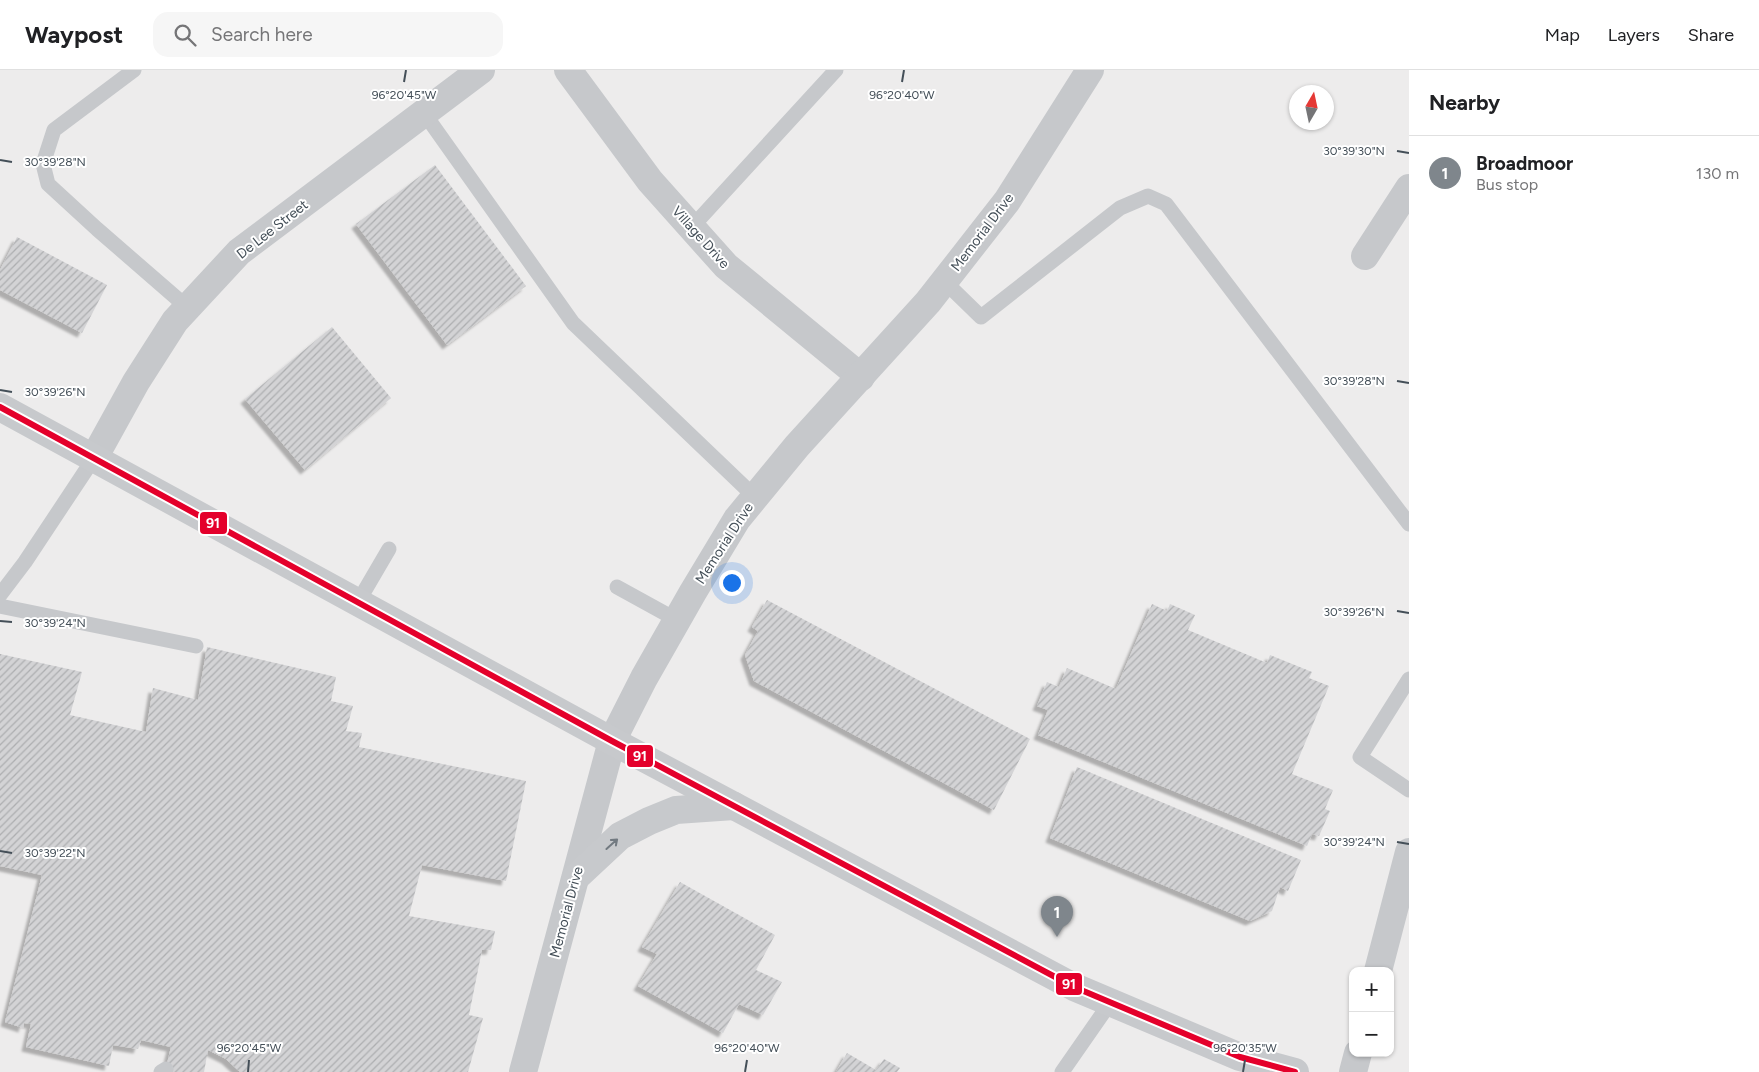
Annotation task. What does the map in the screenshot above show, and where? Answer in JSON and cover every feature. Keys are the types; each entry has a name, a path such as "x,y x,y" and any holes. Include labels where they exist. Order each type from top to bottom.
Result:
{"main road":[{"path":"0,407 612,741 1074,988 1240,1057 1295,1072"},
{"path":"576,877 620,836 649,821 676,810 734,806"}],"street":[{"name":"De Lee Street","path":"94,458 136,382 176,321 240,252 481,70"},
{"name":"Village Drive","path":"568,70 650,181 726,266 861,376"},
{"name":"Memorial Drive","path":"524,1072 612,741 677,620 737,518 797,446 928,302 1007,201 1090,70"},
{"path":"1365,256 1409,188"},
{"path":"1379,967 1409,852"},
{"path":"1353,1072 1357,1057"}],"lane":[{"path":"134,70 54,130 43,164 48,184 188,308"},
{"path":"692,227 836,70"},
{"path":"424,113 574,323 755,496"},
{"path":"944,281 981,317 1120,208 1148,196 1166,204 1409,524"},
{"path":"0,595 25,562 94,458"},
{"path":"358,602 389,549"},
{"path":"617,588 677,620"},
{"path":"0,606 196,646"},
{"path":"1409,679 1360,757 1409,790"},
{"path":"1062,1072 1110,1003"}],"building":[{"path":"435,165 526,286 447,345 356,224"},
{"path":"17,237 107,285 82,333 0,290 0,270"},
{"path":"332,327 391,398 305,470 245,399"},
{"path":"767,600 1030,739 994,810 754,681 745,655 758,631 752,627"},
{"path":"1152,604 1167,611 1170,604 1195,615 1188,630 1267,663 1270,655 1312,672 1309,678 1329,686 1292,774 1333,790 1325,809 1330,811 1319,836 1312,834 1307,846 1038,735 1048,710 1037,706 1047,682 1059,687 1067,668 1116,689"},
{"path":"207,647 336,677 331,701 353,706 346,731 362,733 359,747 526,781 506,881 422,865 409,916 495,931 491,950 482,950 469,1015 483,1018 468,1072 240,1072 226,1059 208,1050 204,1072 165,1072 171,1047 141,1040 138,1049 113,1045 109,1066 26,1047 31,1024 24,1023 23,1028 5,1022 42,875 0,866 0,654 82,672 70,715 146,732 153,688 198,700"},
{"path":"1077,767 1301,860 1288,891 1280,887 1272,911 1250,921 1050,838"},
{"path":"680,882 775,935 756,970 782,982 763,1015 739,1004 723,1033 638,986 657,954 642,947"},
{"path":"847,1053 876,1070 884,1059 900,1068 897,1072 836,1072"}],"transit line":[{"name":"91","path":"0,407 612,741 1074,987 1240,1057 1295,1072"}],"place":[{"name":"Broadmoor","path":"1057,937"}]}
